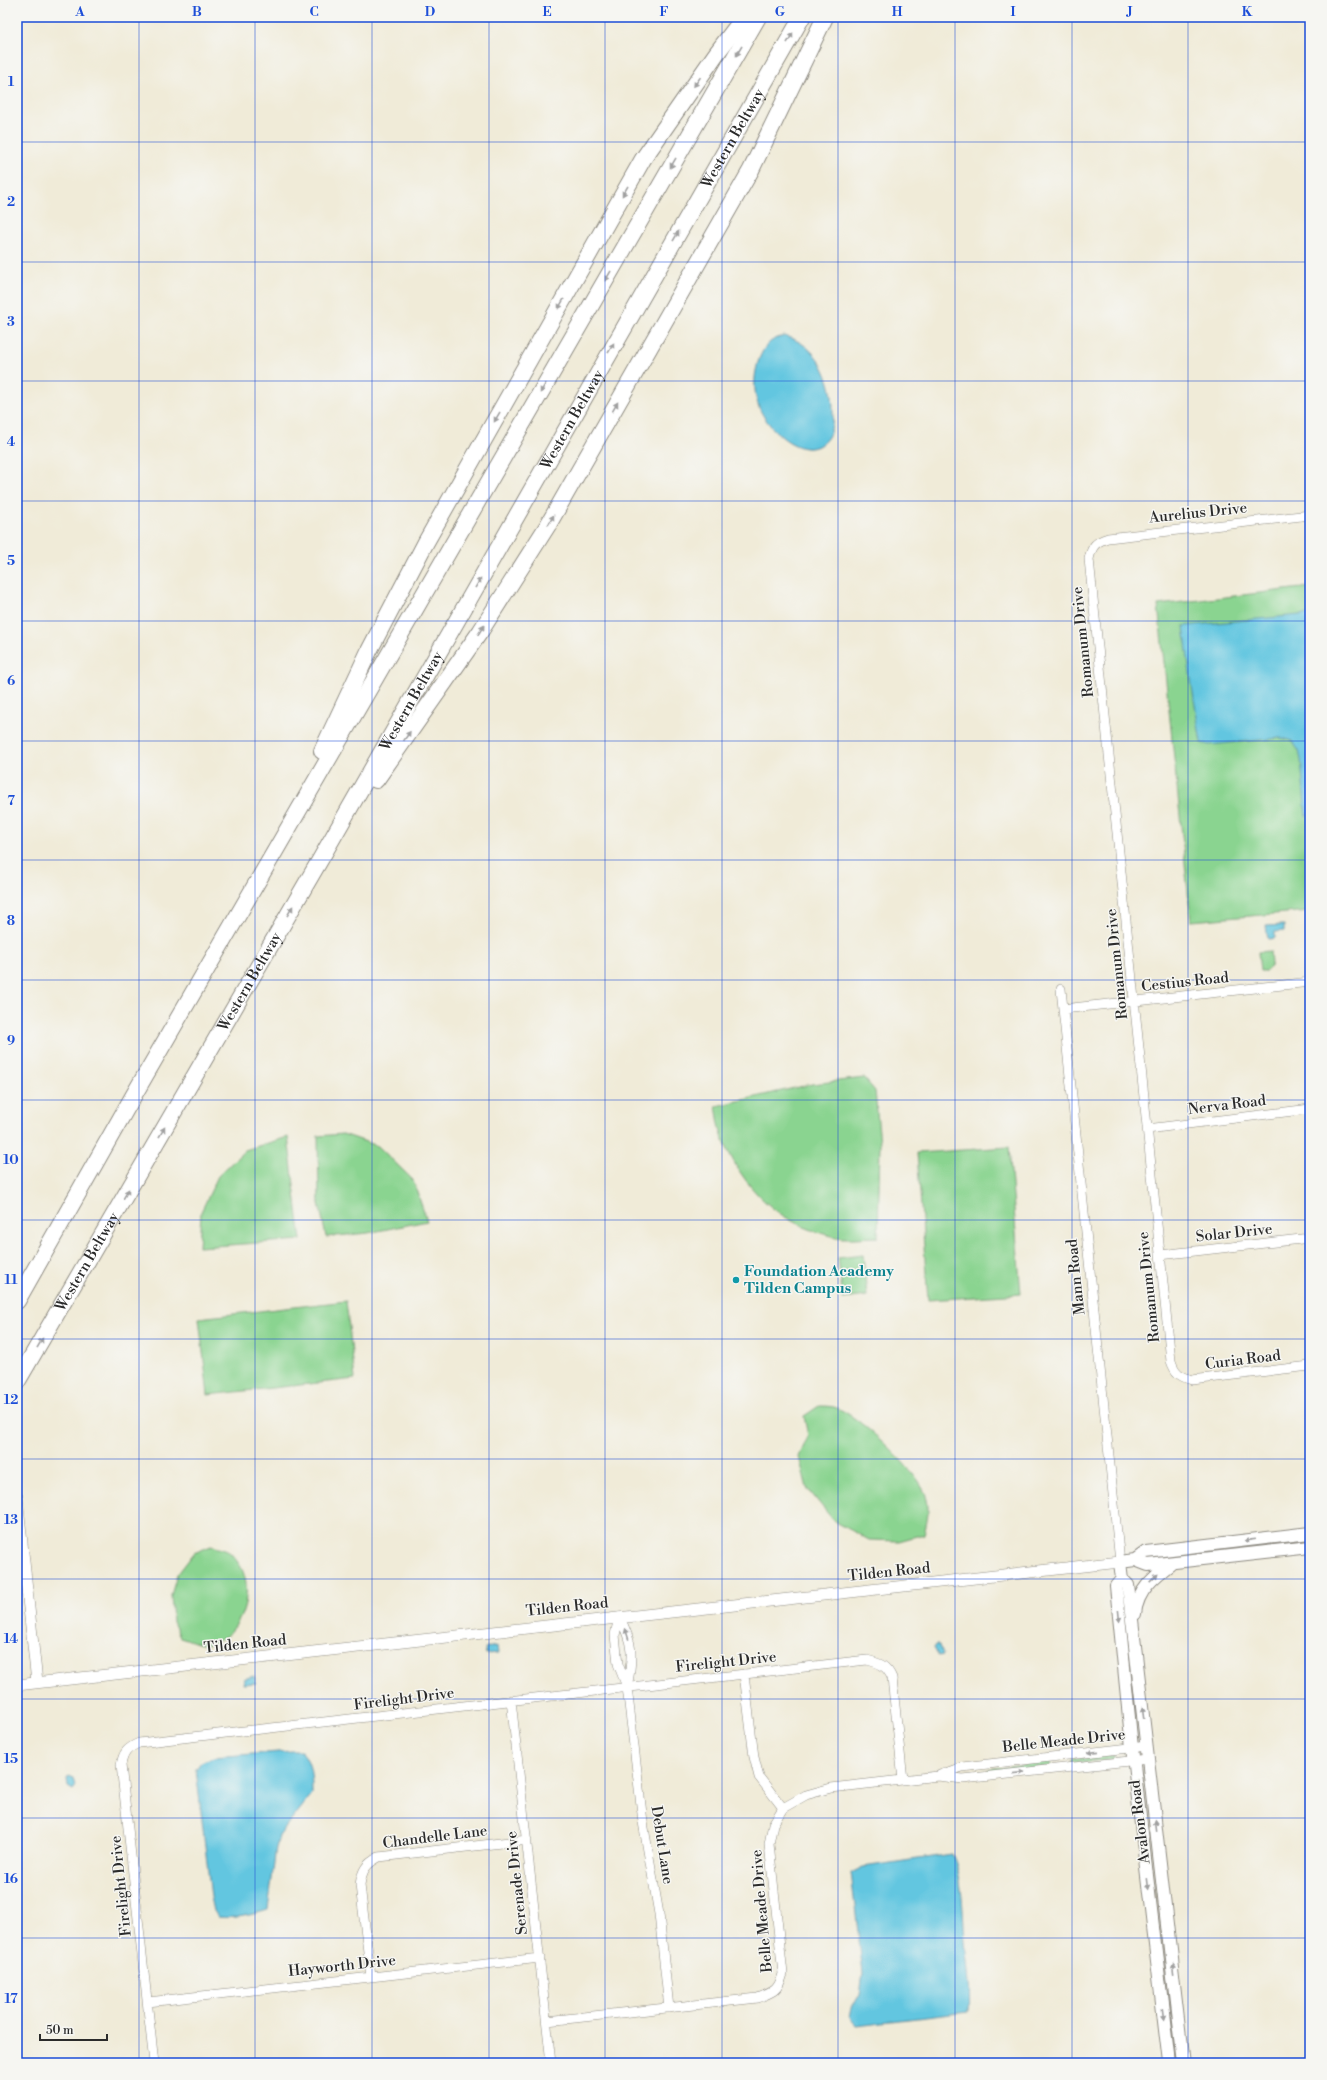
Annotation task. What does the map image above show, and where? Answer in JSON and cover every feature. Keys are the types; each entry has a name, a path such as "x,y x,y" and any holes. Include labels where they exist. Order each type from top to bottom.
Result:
{"highway":[{"path":"275,852 369,651 426,542 643,159 716,54 744,17"},
{"path":"17,1300 758,17"},
{"name":"Western Beltway","path":"19,1379 320,860 802,17"},
{"path":"320,860 480,632 548,524 751,170 825,17"}],"main road":[{"path":"1120,1562 1135,1560 1146,1552 1310,1533"},
{"path":"1135,1560 1148,1565 1310,1547"},
{"name":"Avalon Road","path":"1120,1562 1122,1579 1128,1585 1183,2063"},
{"path":"1133,1625 1136,1606 1143,1590 1153,1578 1173,1563"},
{"name":"Avalon Road","path":"1122,1579 1116,1586 1132,1748 1169,2063"}],"street":[{"name":"Aurelius Drive","path":"1092,547 1098,541 1108,538 1310,515"},
{"name":"Romanum Drive","path":"1092,547 1089,559 1171,1360 1174,1370 1180,1376"},
{"name":"Cestius Road","path":"1063,1009 1310,982"},
{"name":"Mann Road","path":"1061,989 1120,1562"},
{"name":"Nerva Road","path":"1147,1129 1310,1110"},
{"name":"Solar Drive","path":"1160,1255 1310,1238"},
{"name":"Curia Road","path":"1180,1376 1192,1380 1310,1366"},
{"path":"17,1497 37,1682"},
{"name":"Tilden Road","path":"17,1685 1120,1562"},
{"name":"Debut Lane","path":"619,1617 628,1633 631,1654 632,1663 627,1687"},
{"name":"Debut Lane","path":"619,1617 615,1635 618,1664 627,1687 643,1822 659,1914 669,2008"},
{"path":"617,1655 631,1654"},
{"name":"Firelight Drive","path":"154,2063 121,1765 123,1755 129,1747 139,1743 867,1660 881,1663 888,1670 892,1678 903,1780"},
{"path":"744,1674 754,1757 759,1777 784,1808"},
{"name":"Serenade Drive","path":"511,1700 552,2063"},
{"name":"Belle Meade Drive","path":"938,1776 962,1767 1147,1746"},
{"path":"1060,1755 1062,1768"},
{"name":"Belle Meade Drive","path":"547,2021 758,1998 771,1993 779,1986 783,1974 769,1844 773,1824 784,1808 806,1794 832,1788 938,1776 964,1779 1148,1759"},
{"path":"979,1765 980,1777"},
{"name":"Chandelle Lane","path":"371,1977 360,1885 362,1871 369,1862 379,1857 527,1840"},
{"name":"Hayworth Drive","path":"148,2002 540,1958"}],"green space":[{"path":"1310,587 1310,911 1191,921 1158,605"},
{"path":"1270,951 1271,965 1266,971 1260,971 1258,952"},
{"path":"864,1078 875,1091 880,1143 878,1237 837,1237 795,1223 765,1202 752,1188 741,1174 723,1139 716,1106 812,1084"},
{"path":"343,1134 378,1146 413,1180 427,1221 368,1233 326,1237 319,1203 318,1136"},
{"path":"288,1137 301,1240 199,1247 201,1212 218,1176 245,1150"},
{"path":"1009,1147 1021,1294 928,1300 917,1153"},
{"path":"863,1255 867,1296 843,1299 838,1258"},
{"path":"346,1301 355,1379 208,1395 199,1318"},
{"path":"819,1406 835,1407 847,1413 872,1432 908,1468 917,1479 926,1495 928,1517 924,1534 899,1541 869,1540 834,1521 807,1488 799,1457 808,1436 804,1416"},
{"path":"211,1546 229,1552 237,1561 243,1572 246,1584 246,1598 243,1611 237,1623 229,1633 219,1640 204,1644 180,1637 173,1622 171,1595 177,1575 194,1553"},
{"path":"1114,1755 1114,1759 1072,1763 1071,1761 1073,1759"},
{"path":"1047,1761 1051,1762 1052,1766 989,1774 988,1772 989,1769"}],"water":[{"path":"784,336 796,340 814,355 821,364 830,387 833,411 828,437 819,445 809,448 798,446 787,441 777,433 762,413 755,393 756,370 763,350 771,341"},
{"path":"1310,614 1310,812 1306,817 1301,760 1299,751 1292,741 1281,738 1209,745 1201,743 1184,626"},
{"path":"1284,925 1284,931 1275,932 1275,938 1268,939 1266,926"},
{"path":"936,1644 940,1644 943,1655 938,1656 934,1647"},
{"path":"497,1646 498,1653 486,1654 485,1648"},
{"path":"254,1676 256,1683 243,1684 244,1679"},
{"path":"301,1751 305,1755 309,1765 312,1794 279,1836 276,1847 268,1910 243,1916 218,1917 214,1911 211,1897 196,1769 201,1762 214,1757"},
{"path":"69,1776 74,1778 76,1786 73,1790 68,1787 67,1779"},
{"path":"952,1854 956,1863 962,1896 969,1985 969,2012 856,2025 850,2018 852,2008 860,1994 863,1974 851,1873 863,1867"}],"place":[{"name":"Foundation Academy Tilden Campus","path":"736,1280"}]}
